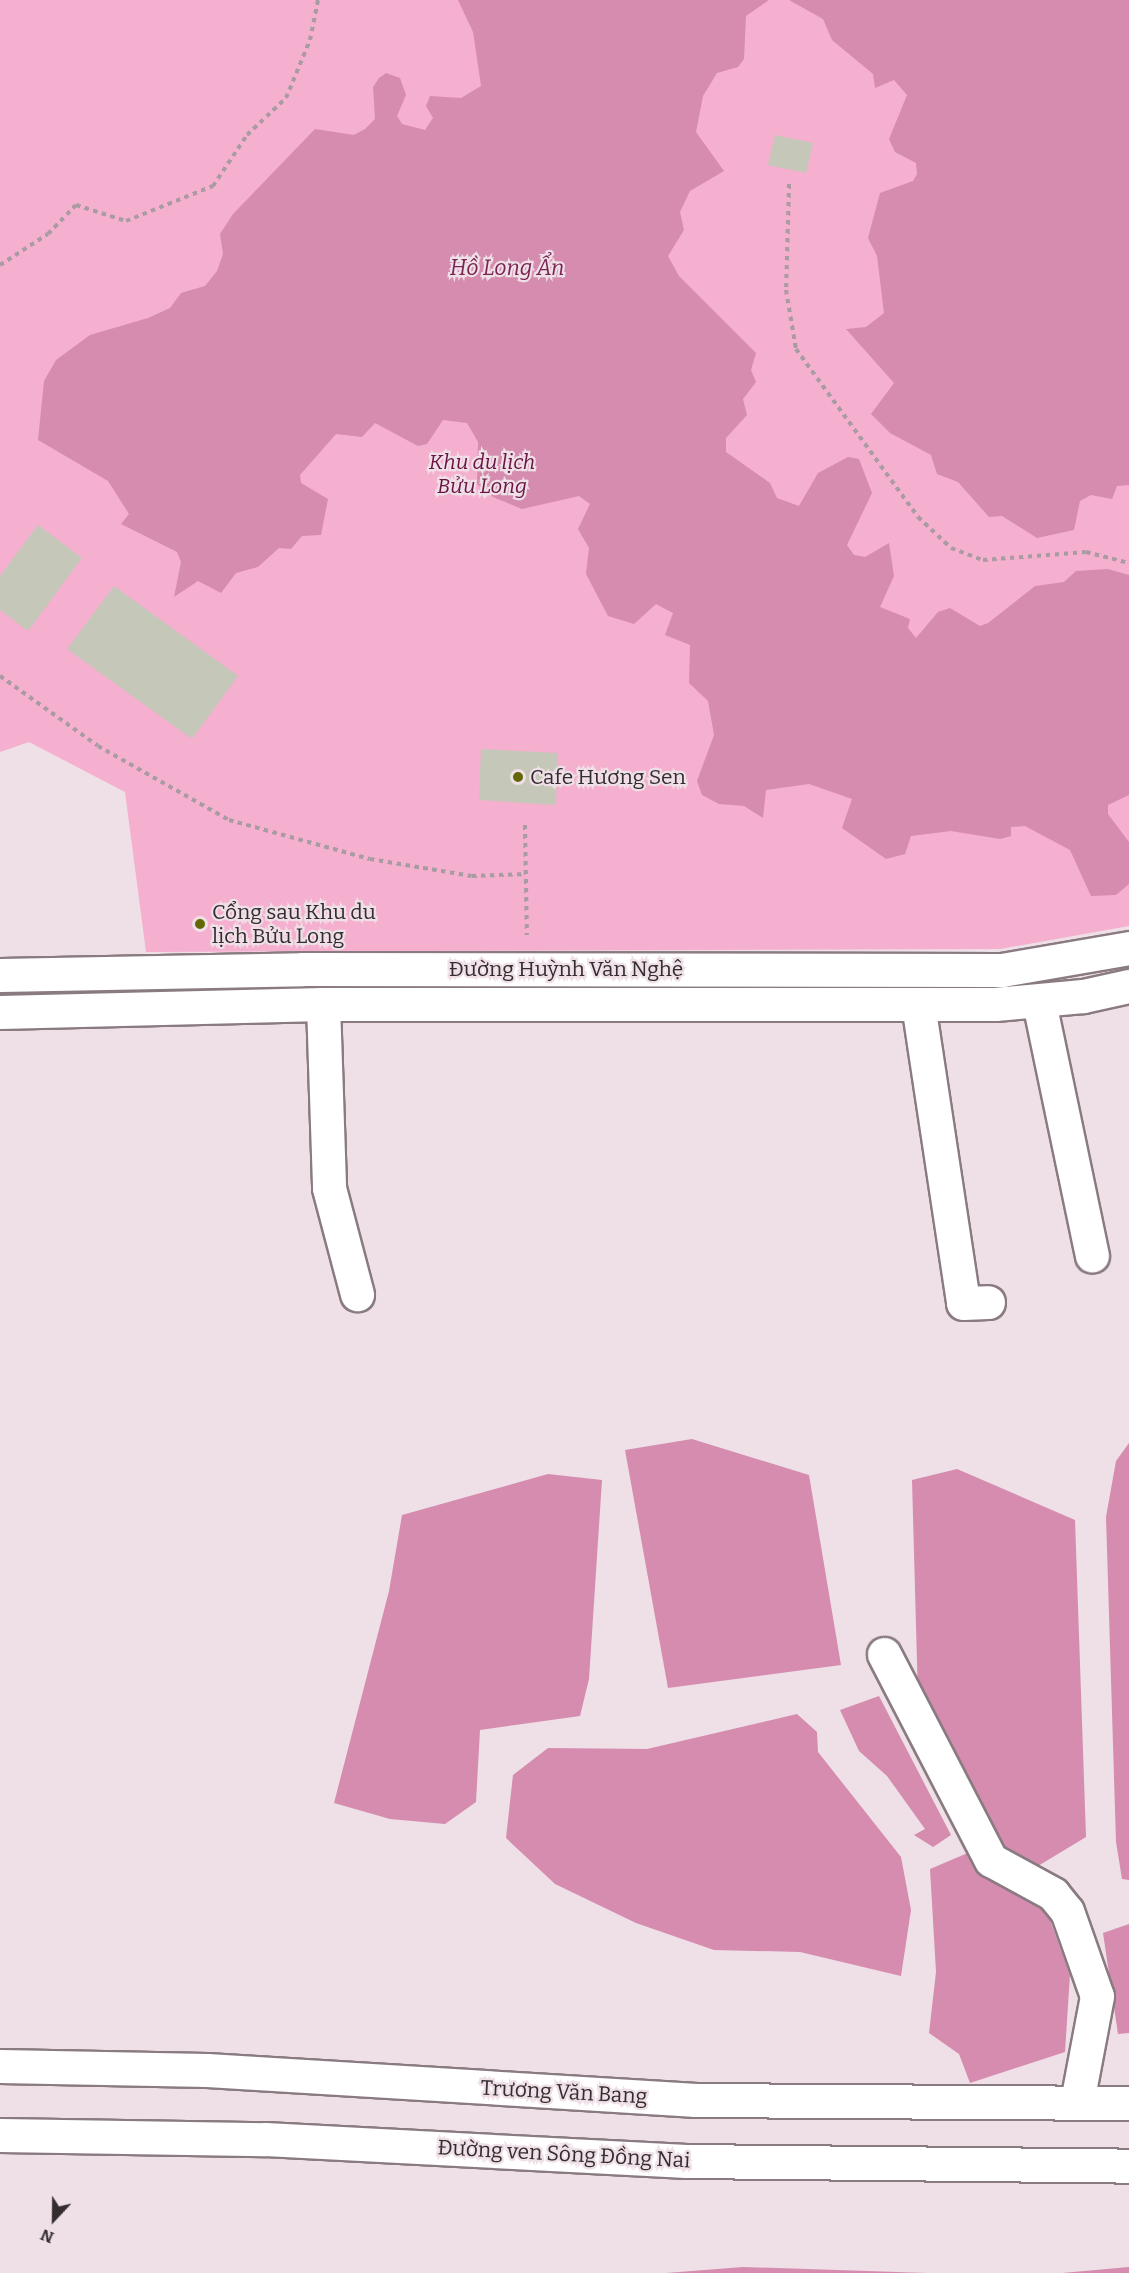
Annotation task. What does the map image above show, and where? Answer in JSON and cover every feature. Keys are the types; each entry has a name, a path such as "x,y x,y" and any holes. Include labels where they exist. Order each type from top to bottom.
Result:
{"main road":[{"name":"Đường Huỳnh Văn Nghệ","path":"0,975 528,969 1002,970 1129,948"},
{"name":"Đường Huỳnh Văn Nghệ","path":"0,1012 323,1004 1039,1002 1129,986"},
{"path":"1039,1002 1092,1256"},
{"path":"323,1004 329,1188 357,1294"},
{"path":"918,1004 963,1303 988,1302"},
{"path":"884,1654 991,1860 1053,1894 1067,1911 1097,1996 1077,2102"},
{"name":"Trương Văn Bang","path":"0,2066 207,2070 696,2100 1129,2103"},
{"name":"Đường ven Sông Đồng Nai","path":"0,2135 264,2139 686,2161 1129,2166"}],"path":[{"path":"0,265 48,234 66,209 76,205 126,221 213,186 247,135 286,98 310,40 318,0"},
{"path":"789,184 786,290 796,349 918,517 951,548 982,560 1086,552 1129,563"},
{"path":"0,676 98,746 230,820 369,859 472,876 526,874"},
{"path":"525,825 528,969"}],"green space":[{"name":"Khu du lịch Bửu Long","path":"0,0 1129,0 1129,926 1000,949 146,952 125,792 29,742 0,752"}],"water":[{"name":"Hồ Long Ẩn","path":"458,0 769,0 746,16 744,59 738,67 717,73 703,96 696,132 724,171 690,191 680,212 684,230 668,256 679,276 756,353 751,370 756,382 743,399 747,415 726,438 726,452 770,483 777,498 799,506 818,473 848,457 859,459 872,493 847,545 854,555 865,557 889,543 894,576 880,607 910,619 908,628 916,638 938,612 950,608 980,626 988,623 1035,586 1064,582 1076,571 1108,569 1129,575 1129,795 1108,805 1108,814 1129,842 1129,884 1116,895 1091,896 1070,850 1025,826 1011,827 1011,836 1000,839 951,831 911,836 905,854 886,859 842,828 852,799 809,784 766,790 763,818 744,806 719,804 702,795 697,781 714,735 708,701 689,683 690,645 665,635 673,613 656,604 634,624 608,616 586,574 589,548 578,529 590,504 579,496 522,509 493,497 477,484 478,442 467,423 443,420 427,444 418,446 375,423 362,437 336,434 300,475 301,483 328,499 321,535 302,536 291,549 279,548 258,567 236,573 221,593 198,581 174,597 181,562 177,552 121,524 129,514 108,481 38,440 44,381 56,360 90,335 148,318 170,308 181,293 205,286 217,271 223,254 220,234 233,214 315,129 354,135 365,129 375,119 373,87 386,73 400,78 406,95 397,116 402,124 425,130 433,118 426,106 430,96 461,98 481,86 473,32"},
{"path":"789,0 1129,0 1129,485 1117,486 1112,499 1091,495 1080,501 1074,530 1037,538 1002,516 989,517 958,482 937,474 931,455 890,433 871,414 894,383 846,329 866,327 884,313 877,256 868,238 880,193 913,181 917,174 916,163 895,152 889,139 907,95 894,80 875,88 873,74 832,40 823,19"},
{"path":"692,1439 809,1475 841,1665 668,1688 625,1450"},
{"path":"1129,1443 1129,1880 1122,1879 1116,1842 1106,1517 1116,1461"},
{"path":"957,1469 1075,1520 1086,1837 1038,1866 1009,1859 918,1698 912,1480"},
{"path":"548,1474 602,1480 589,1679 580,1716 480,1730 476,1802 445,1824 390,1819 334,1803 389,1591 402,1515"},
{"path":"879,1696 951,1835 933,1847 914,1835 925,1829 887,1776 859,1751 840,1710"},
{"path":"797,1714 817,1732 818,1752 901,1857 911,1910 901,1976 800,1952 714,1950 636,1923 555,1884 506,1838 513,1775 548,1748 647,1749"},
{"path":"970,1852 1042,1898 1070,1975 1065,2052 970,2083 959,2054 929,2033 936,1972 930,1869"},
{"path":"1129,1924 1129,2033 1118,2034 1103,1933"},
{"path":"743,2267 927,2273 666,2273"},
{"path":"1129,2267 1129,2273 1062,2273"}],"building":[{"path":"775,135 813,143 806,173 768,165"},
{"path":"38,525 82,558 28,631 0,610 0,576"},
{"path":"114,586 238,676 192,739 67,649"},
{"name":"Cafe Hương Sen","path":"481,749 558,753 556,805 479,800"}],"place":[{"name":"Cafe Hương Sen","path":"518,777"},
{"name":"Cổng sau Khu du lịch Bửu Long","path":"200,924"}]}
